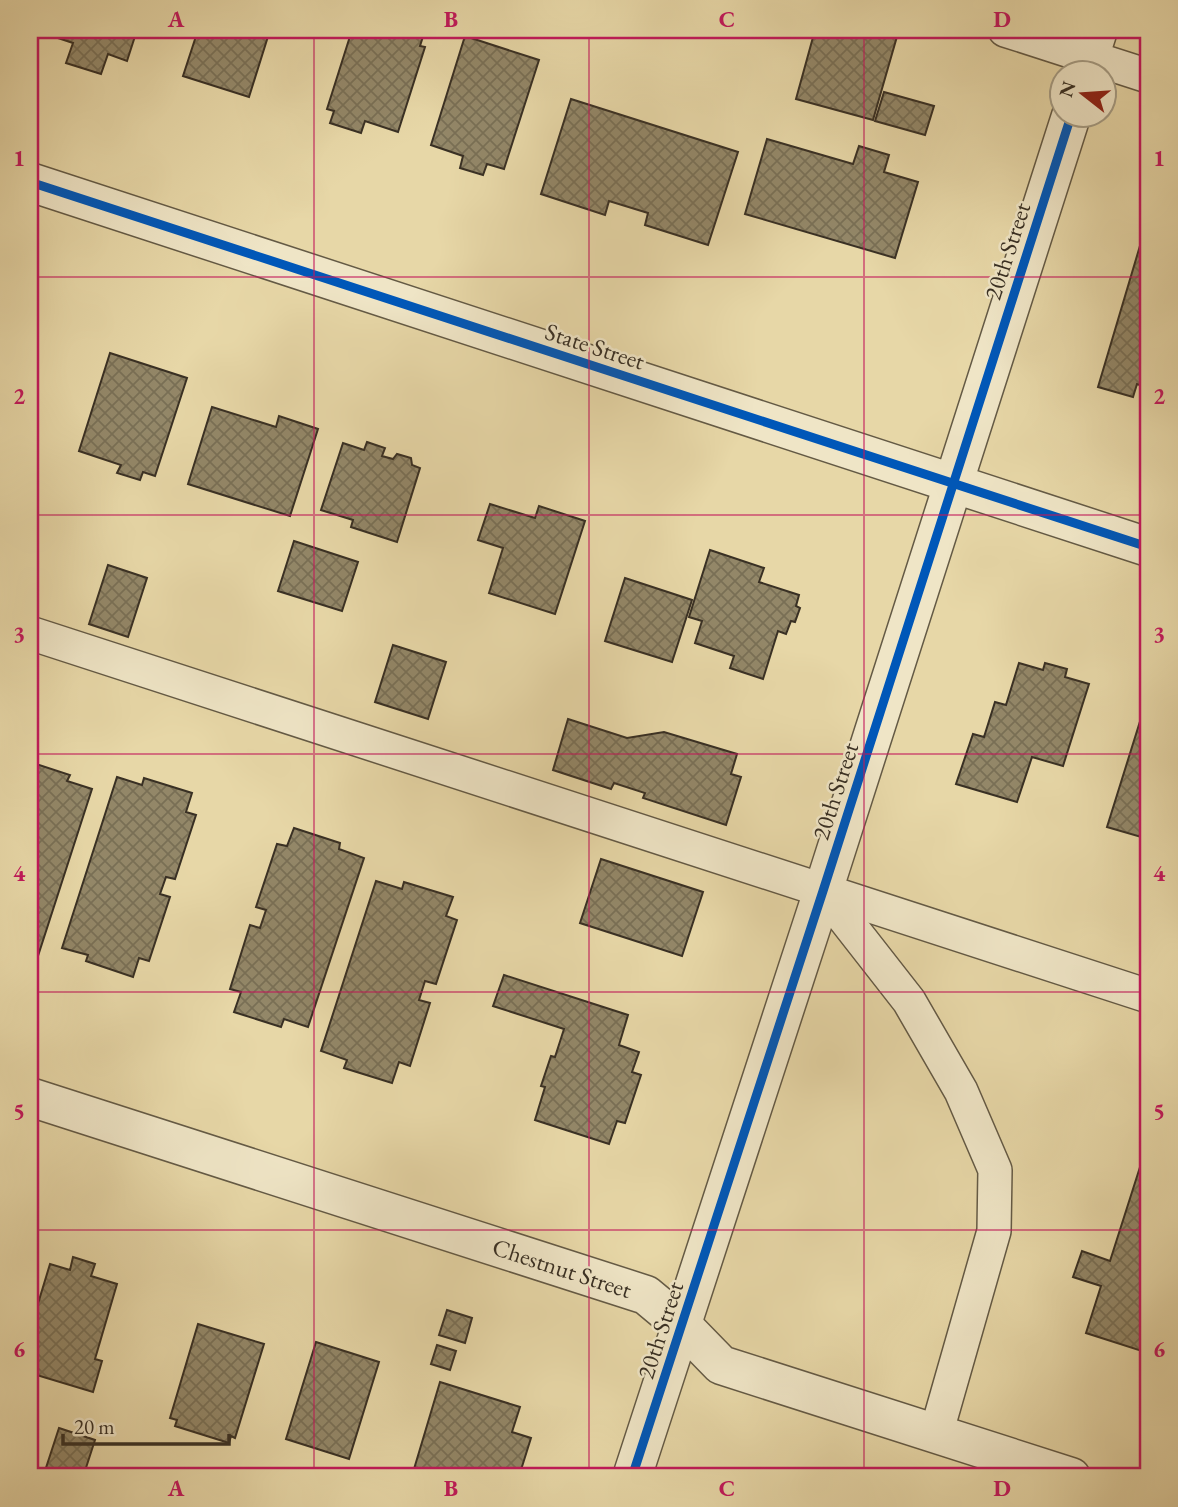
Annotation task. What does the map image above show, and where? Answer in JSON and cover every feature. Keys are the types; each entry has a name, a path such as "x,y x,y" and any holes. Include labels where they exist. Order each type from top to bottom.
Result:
{"street":[{"name":"20th Street","path":"632,1477 1066,130"},
{"name":"State Street","path":"30,182 1148,547"},
{"name":"Chestnut Street","path":"30,1097 646,1295 682,1325 721,1365 1071,1477"}],"lane":[{"path":"1005,30 1091,53 1148,76"},
{"path":"30,633 1148,996"},
{"path":"823,891 909,1001 961,1091 995,1170 994,1231 936,1434"}],"building":[{"path":"57,30 137,30 127,61 108,54 101,74 66,63 73,43 55,37"},
{"path":"198,30 270,30 249,97 183,76"},
{"path":"352,30 425,30 420,46 425,47 398,132 365,121 361,133 330,123 334,111 327,109"},
{"path":"815,30 885,30 898,33 873,120 796,99"},
{"path":"465,36 539,60 504,169 487,164 483,175 460,168 463,156 431,145"},
{"path":"884,92 934,106 925,135 875,121"},
{"path":"571,99 738,152 708,245 645,225 648,213 609,201 605,215 541,194"},
{"path":"767,139 853,164 859,146 889,155 884,172 918,182 895,258 745,214"},
{"path":"1142,239 1148,241 1148,388 1137,384 1133,397 1098,387"},
{"path":"110,353 187,378 155,476 143,472 140,480 117,473 121,465 79,451"},
{"path":"212,407 276,427 279,416 318,429 290,516 188,484"},
{"path":"367,442 385,448 382,456 393,459 397,454 411,458 412,465 420,468 397,542 351,527 353,520 321,510 343,443 364,450"},
{"path":"490,504 535,518 539,506 585,521 555,614 489,593 503,548 478,540"},
{"path":"294,541 358,562 342,611 278,591"},
{"path":"710,550 764,568 759,582 799,595 796,606 800,608 795,622 791,621 786,634 778,631 763,679 730,668 734,656 695,643 702,621 689,617"},
{"path":"108,565 147,578 128,637 89,624"},
{"path":"625,578 692,600 672,662 605,641"},
{"path":"393,645 446,662 428,719 375,702"},
{"path":"1019,663 1043,670 1045,663 1067,669 1065,677 1089,684 1063,766 1032,757 1017,802 956,784 973,734 984,737 995,702 1006,705"},
{"path":"1148,699 1148,839 1107,827"},
{"path":"568,719 627,738 664,732 737,754 731,774 741,777 726,825 643,798 645,793 614,783 611,789 553,770"},
{"path":"30,762 70,775 67,781 92,789 37,959 30,957"},
{"path":"117,777 142,785 144,778 192,793 186,812 196,815 175,879 166,877 160,894 170,897 149,961 139,958 133,977 86,961 88,955 62,948"},
{"path":"294,828 340,843 339,849 364,858 308,1027 284,1019 281,1027 234,1012 241,992 230,989 250,925 260,928 266,910 256,907 277,844 287,846"},
{"path":"601,859 703,892 682,956 580,923"},
{"path":"376,881 402,889 404,882 453,897 446,916 457,920 436,984 425,981 419,1000 430,1003 410,1066 399,1062 392,1083 344,1068 347,1060 321,1051"},
{"path":"504,975 628,1015 619,1045 639,1052 632,1072 641,1075 625,1123 617,1121 609,1144 535,1120 545,1087 541,1086 551,1056 555,1057 564,1029 493,1006"},
{"path":"1148,1142 1148,1353 1086,1333 1101,1286 1073,1277 1082,1251 1110,1261"},
{"path":"73,1257 95,1264 91,1276 117,1284 95,1359 102,1361 93,1392 30,1373 30,1330 50,1264 70,1270"},
{"path":"447,1310 472,1318 465,1343 439,1335"},
{"path":"198,1324 264,1344 235,1438 231,1436 229,1443 175,1426 177,1420 170,1418"},
{"path":"316,1342 379,1362 349,1459 286,1439"},
{"path":"437,1345 456,1351 450,1370 431,1364"},
{"path":"440,1382 520,1407 512,1432 531,1438 520,1473 501,1468 498,1477 440,1477 414,1469"},
{"path":"59,1428 95,1440 83,1477 43,1477"}],"cycle path":[{"path":"632,1477 1067,130"},
{"path":"30,182 1148,547"}]}
